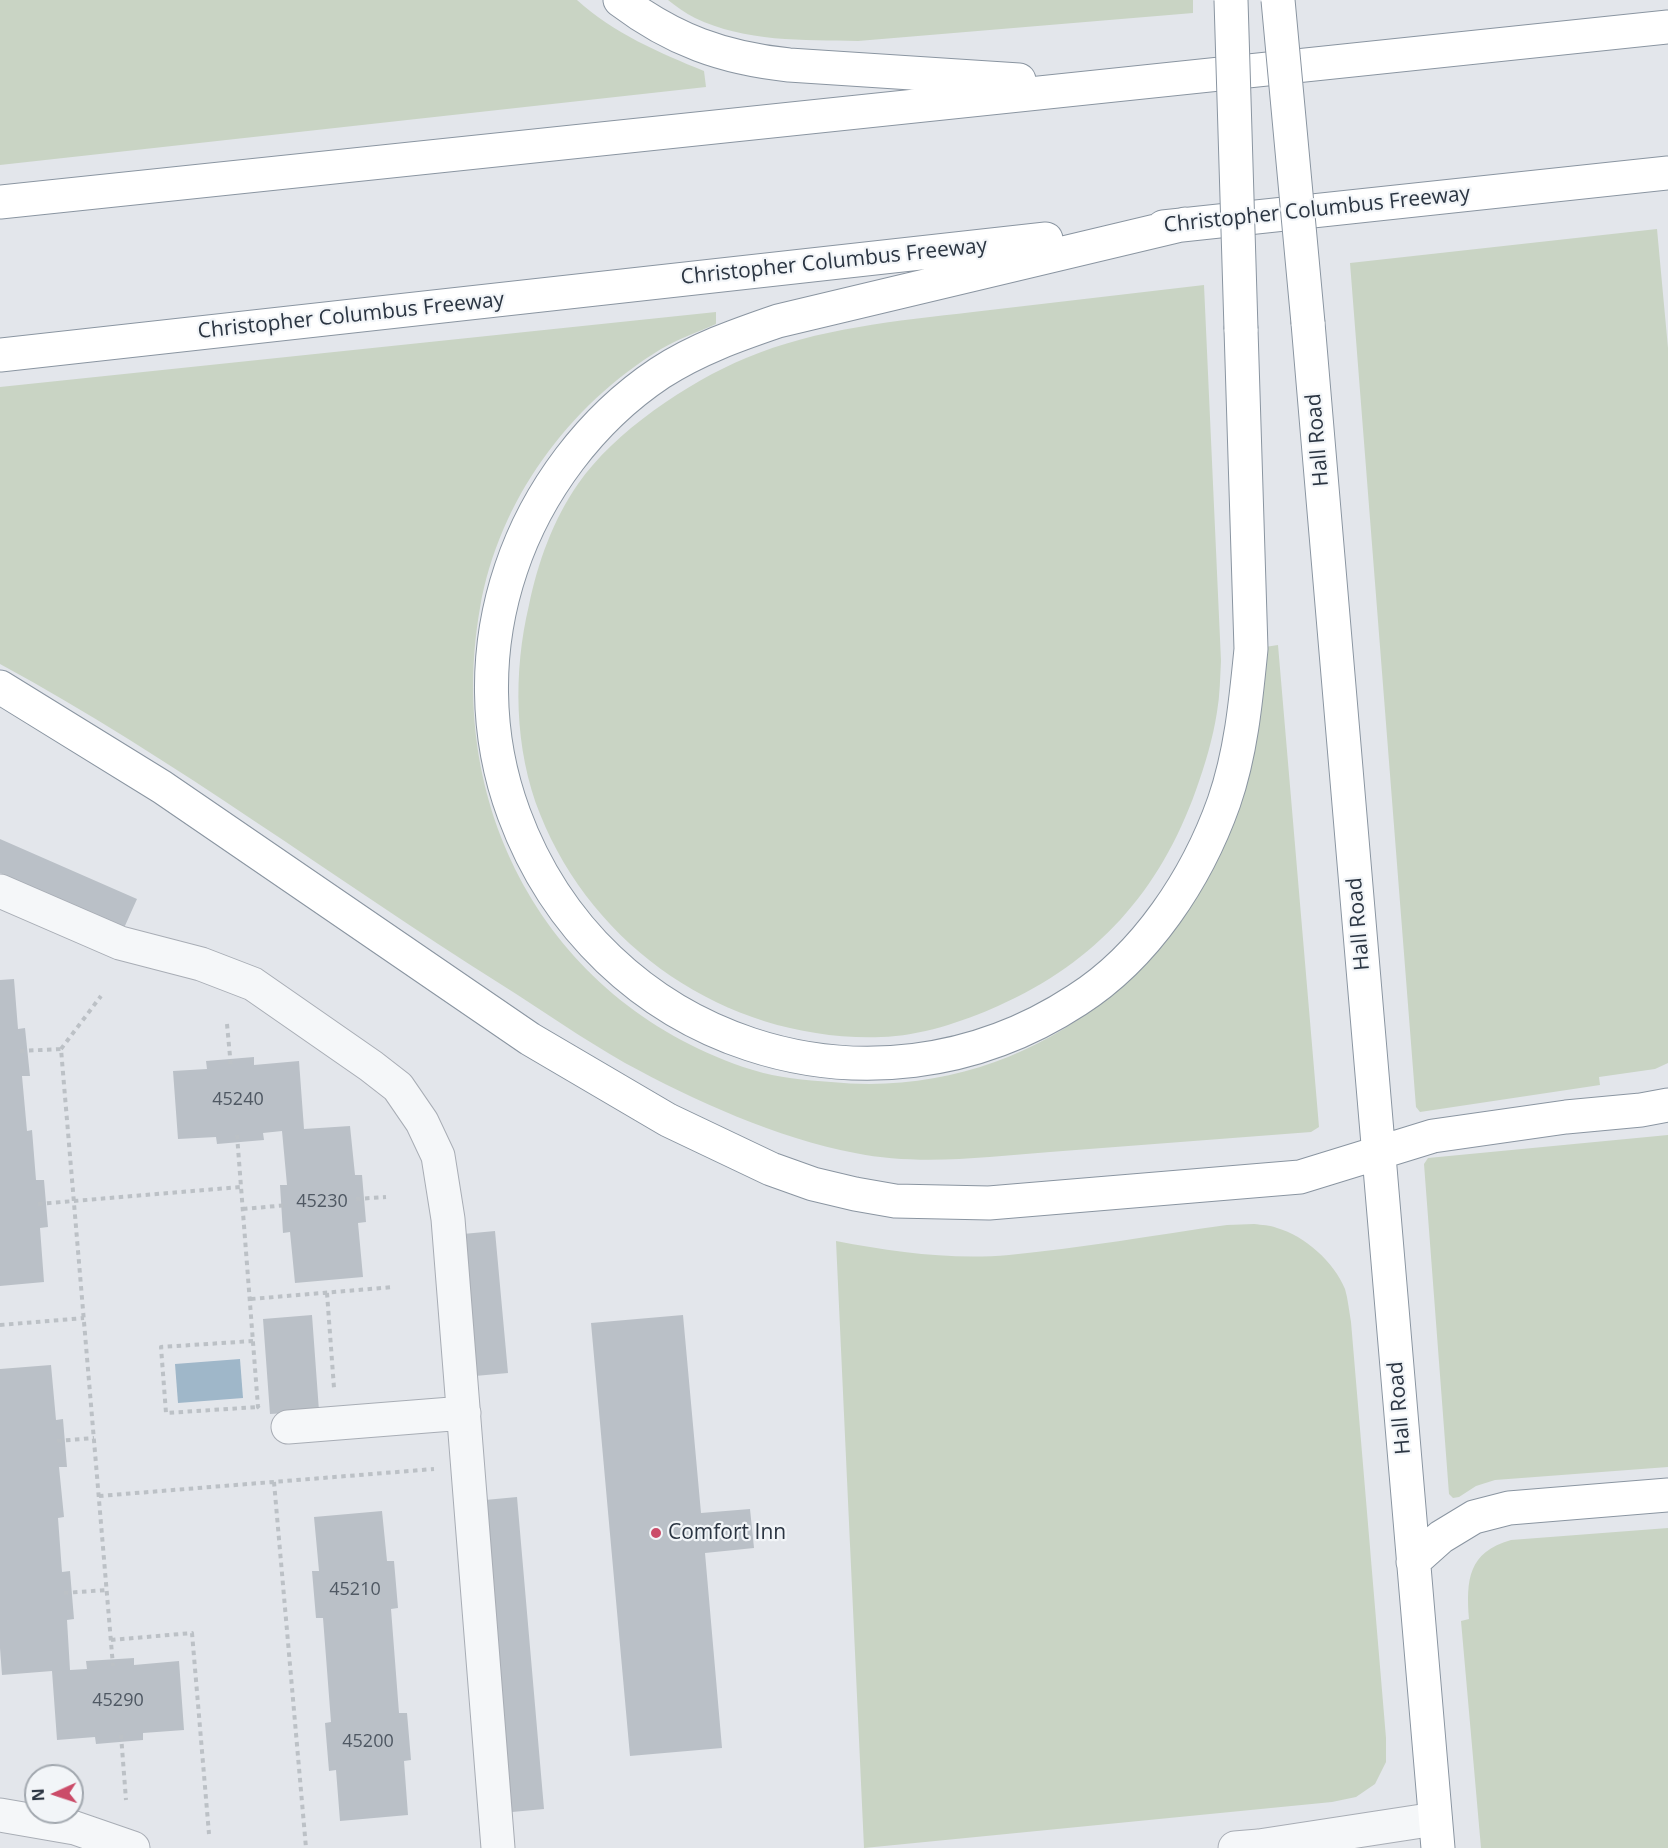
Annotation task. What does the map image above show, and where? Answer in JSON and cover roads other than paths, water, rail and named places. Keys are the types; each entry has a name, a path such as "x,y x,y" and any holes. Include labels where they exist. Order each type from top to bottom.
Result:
{"highway":[{"path":"620,0 677,36 715,51 752,61 1113,86"},
{"path":"1185,224 778,321 728,338 659,374 593,430 561,469 526,531 501,599 493,648 491,701 495,747 506,792 524,841 544,882 574,922 608,958 646,991 686,1017 727,1036 772,1052 814,1061 856,1064 905,1062 949,1054 999,1040 1040,1022 1080,999 1112,973 1168,911 1191,876 1225,799 1246,701 1251,649 1231,0"},
{"name":"Hall Road","path":"1278,0 1308,322 1437,1834"},
{"path":"0,202 1668,27"},
{"name":"Christopher Columbus Freeway","path":"0,355 1668,173"},
{"path":"0,687 162,787 540,1045 668,1120 771,1169 813,1184 895,1201 989,1203 1300,1177 1433,1136 1668,1105"},
{"path":"1413,1562 1441,1537 1474,1517 1509,1508 1668,1495"}],"street":[{"path":"0,891 120,943 201,964 253,984 398,1087 423,1122 438,1156 448,1219 498,1848"},
{"path":"276,1419 464,1413"},
{"path":"0,1815 75,1828 133,1848"},
{"path":"1251,1847 1437,1834"}],"water":[{"path":"240,1359 243,1398 178,1403 175,1364"}],"place":[{"name":"Comfort Inn","path":"656,1533"}]}
